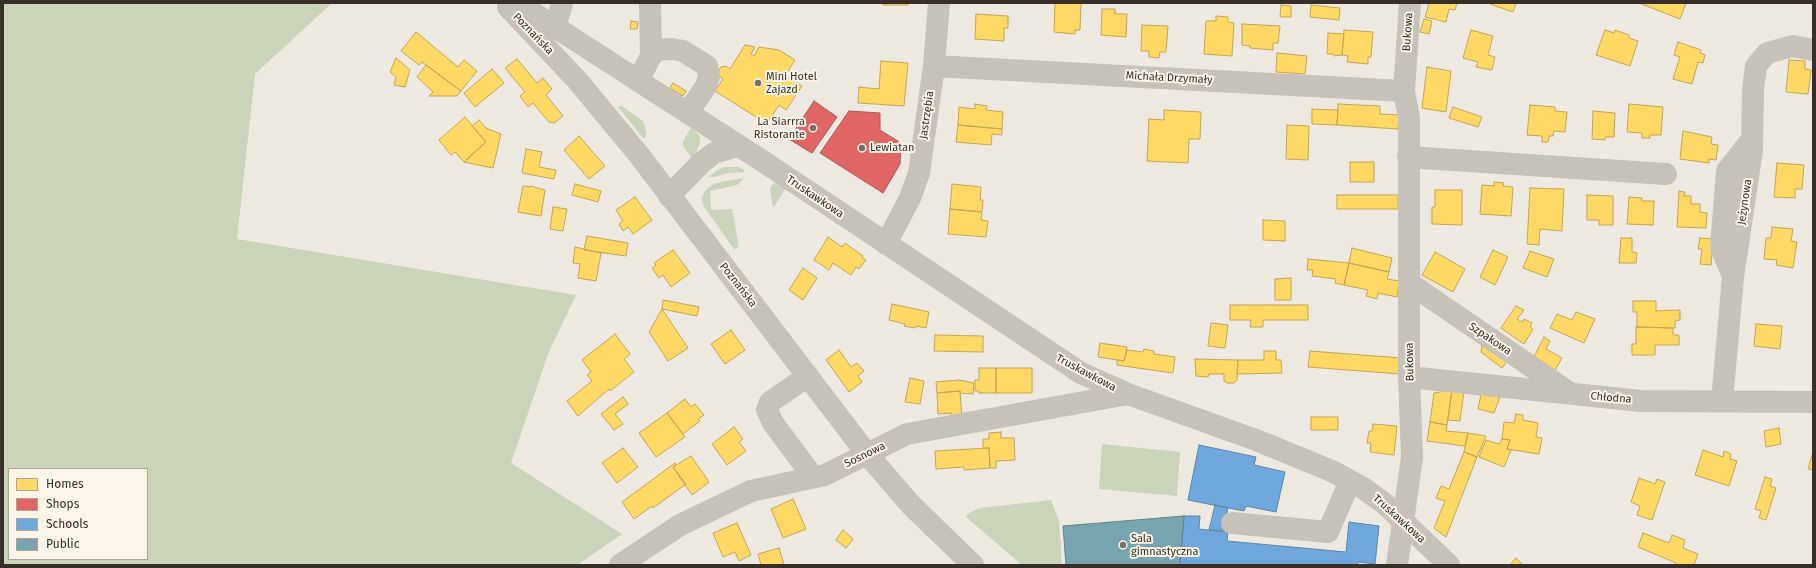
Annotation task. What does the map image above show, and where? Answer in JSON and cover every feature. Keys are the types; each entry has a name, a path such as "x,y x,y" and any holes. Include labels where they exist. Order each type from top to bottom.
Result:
{"street":[{"path":"555,28 562,3"},
{"path":"650,3 651,56"},
{"name":"Jastrzębia","path":"886,244 910,198 919,173 934,66 939,3"},
{"name":"Bukowa","path":"1397,565 1412,457 1409,377 1409,118 1404,91 1410,3"},
{"name":"Truskawkowa","path":"515,4 688,113 1081,373 1128,394 1303,459 1350,481 1363,488 1385,504 1449,565"},
{"name":"Poznańska","path":"515,4 639,155 867,454 911,505 973,565"},
{"name":"Jeżynowa","path":"1722,401 1733,277 1744,211 1752,139 1753,89 1756,66 1768,53 1793,46 1813,50"},
{"path":"638,81 651,56 657,50 673,49 683,51 706,66 709,76 706,86 688,113"},
{"name":"Michała Drzymały","path":"934,66 1404,91"},
{"path":"669,196 702,162 714,153 738,146"},
{"path":"1408,157 1666,174"},
{"name":"Szpakowa","path":"1409,283 1572,394"},
{"path":"808,376 770,402 767,410 773,423 813,477"},
{"name":"Chłodna","path":"1409,377 1641,401 1813,402"},
{"name":"Sosnowa","path":"620,565 680,525 751,491 825,474 907,434 1128,394"},
{"path":"1232,523 1328,532 1350,481"}],"green space":[{"path":"3,3 332,3 255,74 237,239 576,295 548,354 511,463 622,534 577,565 3,565"},
{"path":"622,106 643,121 646,131 646,136 644,139 618,107"},
{"path":"691,127 700,136 697,151 692,158 683,146 683,142"},
{"path":"725,167 739,167 745,172 728,173 709,177 717,170"},
{"path":"744,178 737,185 710,191 711,210 732,209 739,247 734,249 703,205 702,197 706,190 715,183"},
{"path":"774,183 786,188 773,208 770,188"},
{"path":"1102,444 1180,452 1177,496 1099,489"},
{"path":"1051,500 1059,521 1062,565 1022,565 966,517 969,513 980,508"}],"building: Homes":[{"path":"883,3 908,3 908,5 883,5"},
{"path":"1055,3 1081,3 1080,30 1075,30 1075,34 1054,32"},
{"path":"1429,3 1457,3 1455,10 1449,9 1446,22 1425,17"},
{"path":"1487,3 1516,3 1513,12"},
{"path":"1639,3 1686,3 1680,19"},
{"path":"1281,5 1291,6 1291,17 1280,17"},
{"path":"1311,5 1340,8 1339,20 1310,17"},
{"path":"1102,9 1115,9 1115,14 1127,14 1126,37 1101,35"},
{"path":"976,14 1008,16 1008,28 1004,28 1004,41 975,39"},
{"path":"1216,16 1228,17 1228,22 1234,23 1232,56 1204,54 1206,21 1216,21"},
{"path":"1424,19 1432,21 1429,34 1420,32"},
{"path":"631,21 638,22 637,29 630,29"},
{"path":"1242,24 1280,26 1278,43 1273,43 1273,50 1250,48 1250,46 1242,45"},
{"path":"1142,25 1168,26 1166,52 1160,52 1159,58 1149,57 1149,51 1141,51"},
{"path":"1344,30 1373,32 1371,57 1368,57 1368,64 1347,62 1348,56 1342,55"},
{"path":"1471,30 1493,36 1488,55 1495,57 1492,70 1476,67 1478,62 1463,58"},
{"path":"1605,30 1614,33 1615,30 1629,35 1629,38 1638,41 1630,66 1596,55"},
{"path":"416,32 458,67 464,60 477,71 461,91 422,62 419,65 401,51"},
{"path":"1328,33 1344,34 1342,55 1334,56 1333,54 1327,54"},
{"path":"1678,42 1701,50 1700,53 1705,55 1703,63 1698,62 1692,84 1673,79 1680,57 1674,55"},
{"name":"Mini Hotel Zajazd","path":"745,45 755,47 751,54 754,56 759,47 779,50 795,60 785,76 802,86 786,110 779,105 767,124 715,91 723,79 719,76 718,72 721,67 726,66 730,69"},
{"path":"1277,53 1307,56 1305,74 1276,72"},
{"path":"396,58 410,70 405,87 394,85 396,77 390,72"},
{"path":"517,59 537,83 543,78 552,89 546,95 563,116 554,123 549,122 533,103 528,107 520,96 525,92 505,68"},
{"path":"1789,60 1805,61 1805,69 1811,70 1808,94 1786,92"},
{"path":"881,61 908,63 904,106 858,103 859,87 879,89"},
{"path":"426,65 461,91 457,96 429,96 433,92 417,77"},
{"path":"1427,67 1451,71 1446,112 1422,108"},
{"path":"492,69 504,83 475,107 464,93"},
{"path":"673,83 686,91 683,96 670,88"},
{"path":"975,104 987,106 986,110 1003,112 1002,129 958,125 959,107 975,109"},
{"path":"1338,104 1380,106 1380,114 1399,115 1398,129 1337,125"},
{"path":"1629,104 1663,107 1661,135 1650,135 1650,138 1642,138 1642,133 1627,132"},
{"path":"1530,105 1555,107 1555,111 1567,112 1565,132 1554,131 1553,136 1549,136 1548,142 1542,142 1542,136 1527,135"},
{"path":"1453,107 1482,117 1478,127 1449,118"},
{"path":"1312,109 1338,110 1337,125 1312,124"},
{"path":"1164,110 1201,112 1200,139 1189,139 1188,163 1147,161 1149,119 1164,120"},
{"path":"1593,111 1615,113 1614,137 1605,137 1605,140 1592,139"},
{"path":"465,117 486,142 464,162 455,152 451,155 439,140"},
{"path":"479,120 486,128 501,134 493,168 464,162 486,142 472,126"},
{"path":"958,125 1002,129 1002,135 992,134 991,145 956,142"},
{"path":"1287,125 1309,126 1308,160 1286,159"},
{"path":"1683,131 1712,137 1711,144 1718,145 1716,160 1709,159 1709,163 1680,159"},
{"path":"579,136 605,166 589,179 564,150"},
{"path":"526,149 542,152 539,167 556,170 554,179 522,173"},
{"path":"1350,162 1374,162 1374,182 1350,182"},
{"path":"1777,163 1804,165 1802,189 1795,189 1795,198 1774,197"},
{"path":"1494,182 1504,183 1503,186 1513,187 1511,216 1480,214 1482,185 1494,186"},
{"path":"575,184 601,191 598,202 572,195"},
{"path":"952,184 981,187 980,200 983,200 982,212 950,209"},
{"path":"523,186 530,186 545,190 541,216 518,212"},
{"path":"1530,188 1564,189 1562,231 1540,229 1539,245 1527,244"},
{"path":"1435,190 1462,190 1462,225 1432,224 1432,207 1435,207"},
{"path":"1679,191 1685,192 1684,196 1691,196 1691,204 1700,204 1700,212 1707,213 1706,228 1677,227"},
{"path":"1337,195 1398,195 1398,209 1337,209"},
{"path":"1587,195 1613,196 1613,225 1599,225 1599,220 1587,220"},
{"path":"635,197 652,220 633,234 628,227 623,231 619,224 623,221 616,210"},
{"path":"1629,197 1642,198 1642,201 1654,201 1653,225 1627,224"},
{"path":"553,207 567,209 563,231 550,229"},
{"path":"950,209 982,212 981,220 988,221 986,237 948,234"},
{"path":"1263,220 1285,221 1285,241 1263,240"},
{"path":"1772,227 1793,229 1791,241 1797,242 1793,268 1776,265 1777,260 1764,259 1766,238 1771,238"},
{"path":"587,236 628,243 626,256 584,250"},
{"path":"828,237 842,247 845,243 863,256 862,258 866,260 859,269 856,267 851,275 833,263 829,270 814,260"},
{"path":"1621,238 1632,238 1632,252 1637,253 1636,263 1619,263"},
{"path":"1700,238 1713,239 1711,265 1700,264 1702,249 1698,249"},
{"path":"575,247 601,253 596,281 578,278 580,264 573,263"},
{"path":"1352,248 1392,258 1389,272 1349,263"},
{"path":"673,250 690,273 671,287 663,275 659,278 652,268 656,265 654,263"},
{"path":"1493,250 1508,257 1495,285 1480,277"},
{"path":"1530,251 1554,259 1547,277 1523,268"},
{"path":"1435,252 1465,269 1453,292 1422,275"},
{"path":"1308,259 1349,263 1344,285 1335,283 1336,279 1312,276 1313,270 1307,270"},
{"path":"1349,263 1389,272 1387,279 1399,281 1397,297 1378,293 1377,299 1366,296 1368,290 1344,285"},
{"path":"803,268 817,278 803,300 789,290"},
{"path":"1291,278 1291,300 1275,300 1275,279"},
{"path":"663,300 699,307 697,316 662,309"},
{"path":"1633,301 1656,301 1656,311 1680,310 1680,320 1675,321 1675,328 1637,327 1637,312 1633,312"},
{"path":"892,304 929,312 926,328 904,326 905,324 889,320"},
{"path":"1230,305 1308,305 1308,320 1263,320 1263,327 1250,327 1251,320 1230,320"},
{"path":"1516,306 1524,310 1517,319 1523,322 1524,319 1532,323 1530,327 1533,329 1524,344 1501,328"},
{"path":"662,309 688,348 668,361 649,332"},
{"path":"1576,312 1595,319 1584,343 1550,328 1557,314 1572,320"},
{"path":"1211,323 1228,325 1225,348 1208,346"},
{"path":"1756,324 1782,326 1780,349 1754,346"},
{"path":"1636,327 1673,328 1673,335 1679,335 1679,345 1655,345 1655,355 1632,355 1632,344 1636,344"},
{"path":"731,330 745,350 725,364 711,344"},
{"path":"615,334 630,354 624,359 634,372 610,391 609,389 578,416 567,401 592,381 587,375 591,372 582,360"},
{"path":"935,335 983,336 983,352 934,351"},
{"path":"1484,336 1511,356 1502,368 1481,352"},
{"path":"1544,337 1550,341 1546,349 1562,358 1554,372 1533,359"},
{"path":"1100,343 1127,347 1124,361 1098,357"},
{"path":"1144,349 1154,351 1154,354 1175,357 1173,373 1117,365 1117,360 1124,361 1127,350 1143,352"},
{"path":"839,350 851,367 857,363 864,371 858,376 862,382 849,392 826,360"},
{"path":"1264,351 1276,351 1276,360 1281,360 1282,373 1237,374 1238,360 1264,360"},
{"path":"1310,351 1401,358 1401,374 1308,367"},
{"path":"1195,359 1238,360 1237,380 1234,383 1227,383 1224,381 1224,374 1209,374 1208,377 1196,376"},
{"path":"979,368 996,368 996,393 979,393 979,391 975,391 975,380 979,380"},
{"path":"996,368 1032,368 1032,393 996,393"},
{"path":"910,378 924,381 920,404 905,402"},
{"path":"959,380 974,383 973,394 960,393 960,391 937,393 936,382"},
{"path":"1452,390 1447,425 1430,422 1434,393"},
{"path":"1452,390 1464,391 1460,421 1448,420"},
{"path":"960,391 962,418 953,419 951,413 938,414 937,393"},
{"path":"1481,394 1500,397 1494,413 1478,409"},
{"path":"623,397 628,404 615,414 623,424 614,430 601,414"},
{"path":"685,399 691,407 695,404 704,415 698,419 700,421 683,434 667,413"},
{"path":"667,413 685,437 656,457 639,433"},
{"path":"1516,414 1523,415 1523,420 1538,423 1536,437 1542,438 1539,454 1507,449 1510,440 1502,439 1504,422 1514,423"},
{"path":"1311,417 1338,417 1338,430 1311,430"},
{"path":"1430,422 1447,425 1446,431 1468,433 1465,446 1427,441"},
{"path":"1373,424 1397,426 1394,455 1370,452 1371,443 1367,443 1369,431 1372,431"},
{"path":"734,427 743,439 739,442 746,451 727,465 712,444"},
{"path":"1779,428 1781,444 1766,447 1764,431"},
{"path":"1001,432 1001,438 1014,438 1015,460 996,461 996,468 990,468 989,448 983,448 983,439 989,439 989,433"},
{"path":"1468,433 1486,436 1477,457 1464,452"},
{"path":"1502,439 1510,440 1507,449 1511,450 1504,467 1479,457 1486,440 1499,444"},
{"path":"623,448 638,467 617,483 602,463"},
{"path":"989,448 990,468 964,470 964,467 936,469 935,451"},
{"path":"1703,450 1723,457 1724,451 1731,454 1730,459 1737,461 1729,486 1695,475"},
{"path":"1464,452 1477,457 1446,537 1434,528 1445,501 1436,498 1441,486 1449,489"},
{"path":"1813,452 1813,470 1808,469"},
{"path":"691,456 709,482 692,495 673,467"},
{"path":"675,463 676,465 673,467 686,484 653,508 652,506 634,519 622,502"},
{"path":"1765,477 1772,479 1770,486 1776,488 1766,520 1759,518 1761,511 1755,509"},
{"path":"1639,478 1655,484 1657,479 1665,482 1652,520 1637,515 1640,506 1631,502"},
{"path":"793,499 806,529 783,538 771,509"},
{"path":"737,523 751,555 739,561 735,552 723,557 713,533"},
{"path":"843,530 853,539 846,548 836,540"},
{"path":"1643,533 1669,543 1672,535 1685,540 1683,548 1698,554 1694,565 1675,565 1676,563 1638,547"},
{"path":"779,548 784,565 761,565 758,554"},
{"path":"1516,558 1523,565 1510,565"}],"building: Shops":[{"name":"La Siarrra Ristorante","path":"814,101 837,117 812,153 789,139"},
{"name":"Lewiatan","path":"849,111 880,113 880,130 901,143 900,164 883,193 820,153"}],"building: Schools":[{"path":"1199,445 1256,457 1254,465 1285,472 1276,512 1246,506 1244,511 1188,500"},
{"path":"1215,505 1228,508 1223,531 1209,530"},
{"path":"1184,516 1200,516 1199,529 1228,532 1227,541 1346,552 1349,522 1379,526 1375,564 1358,562 1358,565 1180,565"}],"building: Public":[{"name":"Sala gimnastyczna","path":"1184,516 1180,565 1066,565 1063,526"}],"place":[{"name":"Mini Hotel Zajazd","path":"758,83"},
{"name":"La Siarrra Ristorante","path":"813,128"},
{"name":"Lewiatan","path":"862,148"},
{"name":"Sala gimnastyczna","path":"1123,545"}]}
